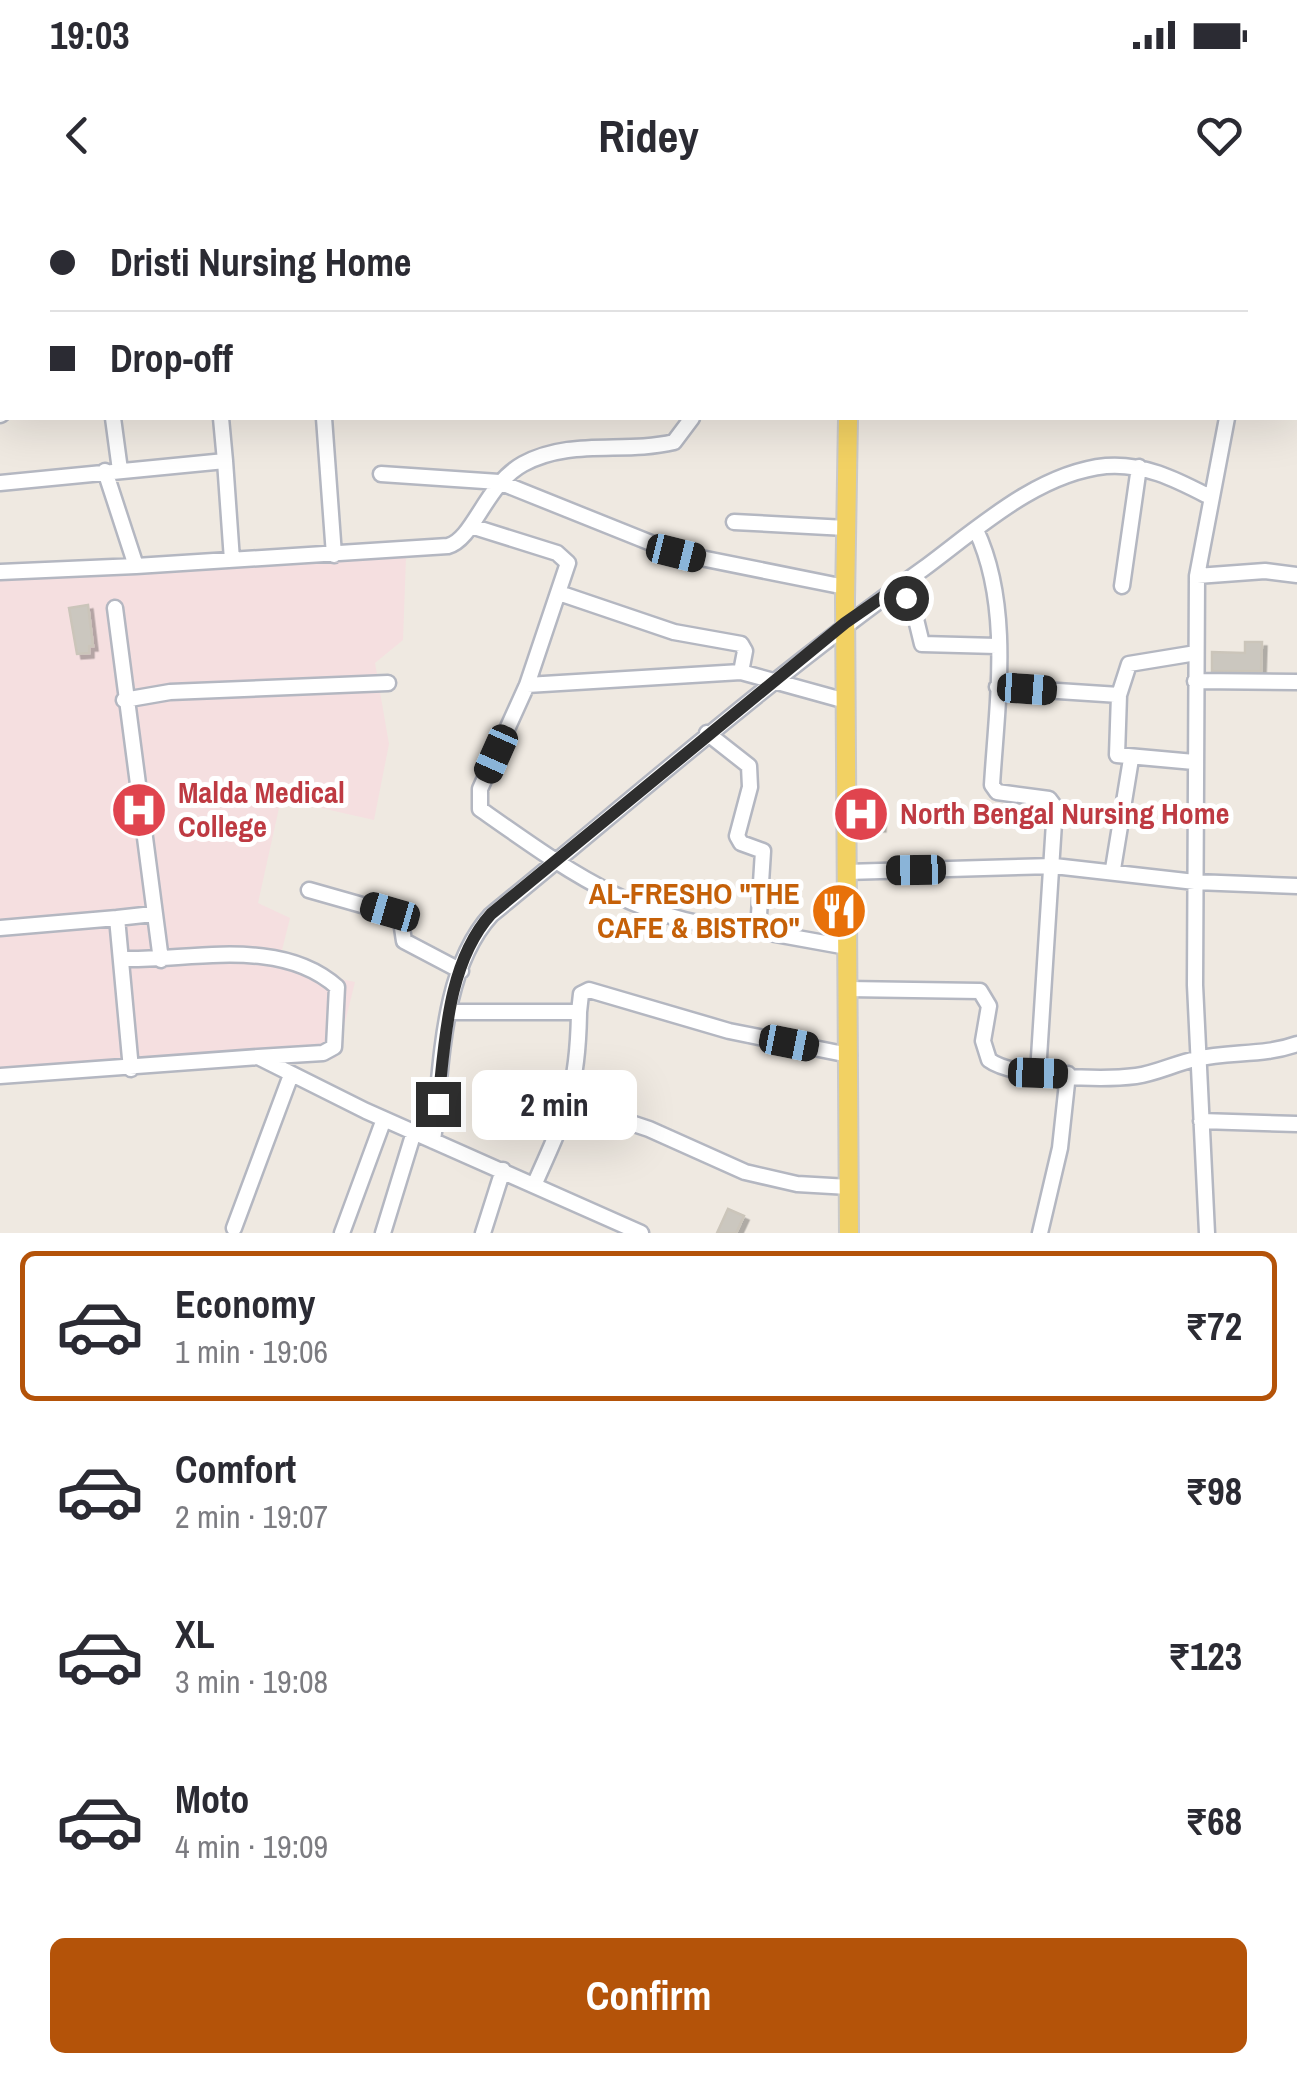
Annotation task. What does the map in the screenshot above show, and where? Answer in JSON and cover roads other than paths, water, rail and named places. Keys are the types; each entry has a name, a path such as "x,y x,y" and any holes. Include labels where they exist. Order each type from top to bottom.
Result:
{"main road":[{"path":"848,420 845,623 849,1233"}],"street":[{"path":"113,420 112,470 136,566"},
{"path":"221,420 232,560"},
{"path":"324,420 334,555"},
{"path":"0,572 334,555 458,544 498,482 554,452 674,442 690,420"},
{"path":"1208,512 1206,495 1217,420"},
{"path":"1205,1229 1195,882 1197,576 1227,420"},
{"path":"0,482 225,460"},
{"path":"433,1141 450,1012 461,971 482,925 707,732 845,623 976,530 1064,476 1106,466 1139,467 1206,495"},
{"path":"1122,586 1139,467"},
{"path":"381,474 498,482 676,553 845,587"},
{"path":"734,522 846,528"},
{"path":"472,526 563,556 568,564 527,685 480,789 478,804 557,860 632,906 694,924 847,946"},
{"path":"976,530 988,555 995,589 993,790 1054,802 1054,866 1038,1073"},
{"path":"1197,576 1265,570 1297,575"},
{"path":"897,587 914,611 922,644 997,646"},
{"path":"558,593 674,632 741,644 745,651 741,672"},
{"path":"115,608 161,960"},
{"path":"1194,762 1131,760 1115,751 1120,694 1129,664 1196,653"},
{"path":"527,685 741,672 776,678 846,702"},
{"path":"1195,681 1297,682"},
{"path":"124,700 170,692 388,683"},
{"path":"997,687 1120,694"},
{"path":"707,732 748,766 750,787 737,836 741,843 763,850 758,931"},
{"path":"1114,869 1131,760"},
{"path":"846,872 1054,866 1114,869 1195,882 1297,886"},
{"path":"309,890 390,912 401,921 404,942 461,971"},
{"path":"0,928 153,914"},
{"path":"118,918 131,1069"},
{"path":"0,1076 131,1069 323,1052 334,1047 337,987 319,976 258,956 122,959"},
{"path":"847,989 980,991 990,1006 983,1041 985,1055 1002,1067 1038,1073 1135,1076 1199,1058 1262,1054 1297,1044"},
{"path":"535,1183 571,1103 578,1062 581,994 589,990 730,1031 848,1055"},
{"path":"450,1012 580,1012"},
{"path":"258,1057 384,1119 535,1183 635,1232"},
{"path":"1040,1233 1060,1148 1068,1074"},
{"path":"234,1228 290,1075"},
{"path":"571,1103 650,1129 757,1175 798,1184 848,1187"},
{"path":"342,1233 384,1119"},
{"path":"1201,1122 1297,1124"},
{"path":"383,1233 414,1132"},
{"path":"483,1233 504,1170"}],"place":[{"name":"Malda Medical College","path":"139,810"},
{"name":"North Bengal Nursing Home","path":"861,814"},
{"name":"AL-FRESHO \"THE CAFE & BISTRO\"","path":"839,911"}]}
